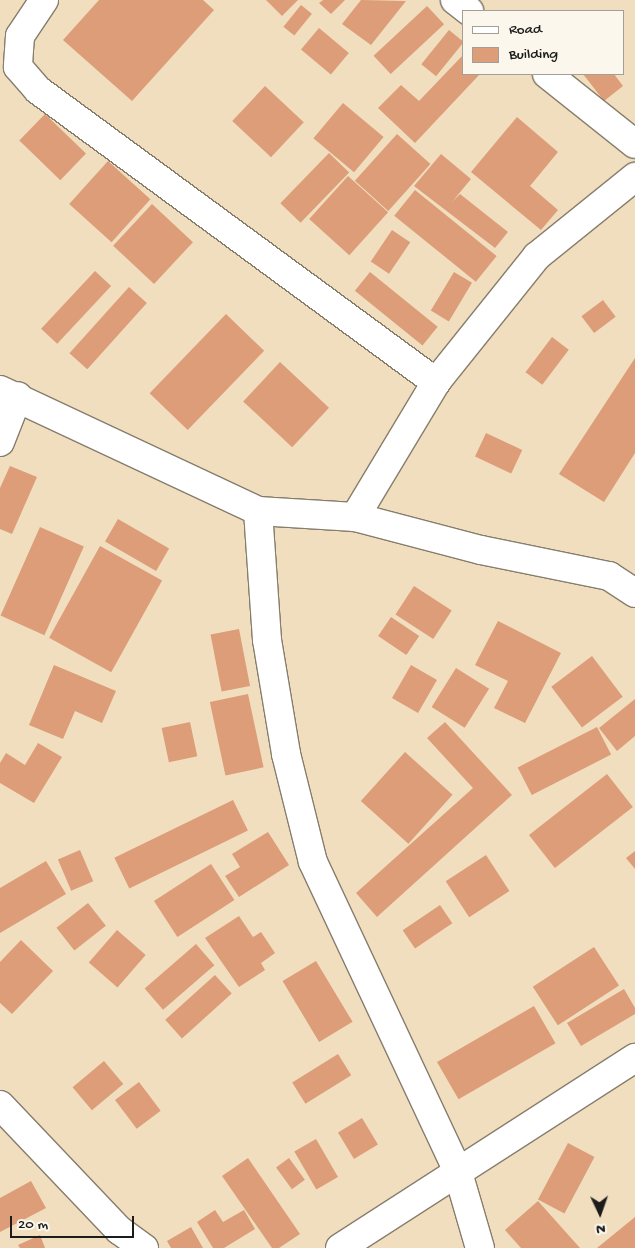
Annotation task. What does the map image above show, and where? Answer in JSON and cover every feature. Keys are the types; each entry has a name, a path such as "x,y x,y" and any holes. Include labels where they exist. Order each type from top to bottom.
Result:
{"street":[{"path":"44,0 20,36 18,67 38,90 436,382"},
{"path":"455,0 468,10"},
{"path":"548,75 635,144"},
{"path":"355,517 436,382 537,256 635,177"},
{"path":"0,442 9,393 258,511 355,517 481,550 610,576 635,593"},
{"path":"258,511 269,650 286,754 313,862 458,1170 480,1248"},
{"path":"340,1248 458,1170 635,1058"},
{"path":"0,1105 119,1230 144,1248"}],"building":[{"path":"99,0 203,0 214,10 132,101 63,40"},
{"path":"266,0 298,0 282,16"},
{"path":"323,0 345,0 331,14 319,3"},
{"path":"361,0 406,1 371,45 342,24"},
{"path":"301,5 312,14 294,36 283,27"},
{"path":"427,6 444,24 391,74 374,56"},
{"path":"319,28 349,53 331,75 301,49"},
{"path":"449,30 462,41 462,44 436,76 421,64"},
{"path":"462,56 462,75 479,75 415,143 378,108 401,85 419,101"},
{"path":"584,75 615,75 623,86 604,101"},
{"path":"265,86 304,122 271,157 232,121"},
{"path":"343,103 384,137 354,172 313,138"},
{"path":"45,114 86,154 60,180 19,141"},
{"path":"517,117 558,152 530,186 558,210 541,230 471,172"},
{"path":"397,134 430,164 388,211 355,181"},
{"path":"329,153 349,172 301,223 280,203"},
{"path":"441,154 471,179 452,202 460,194 508,232 495,248 414,186"},
{"path":"108,161 150,199 112,242 69,204"},
{"path":"348,176 388,212 349,255 309,219"},
{"path":"415,190 497,256 476,282 394,216"},
{"path":"152,204 193,242 154,284 113,246"},
{"path":"392,230 410,242 389,274 371,262"},
{"path":"95,271 111,286 57,344 41,329"},
{"path":"370,272 438,327 423,345 355,291"},
{"path":"454,272 472,283 449,321 431,311"},
{"path":"129,287 147,303 87,369 69,353"},
{"path":"603,300 616,317 594,333 581,316"},
{"path":"226,314 264,351 188,430 150,393"},
{"path":"552,337 569,350 542,385 526,372"},
{"path":"635,358 635,453 604,502 559,474"},
{"path":"280,362 329,408 292,447 243,401"},
{"path":"486,433 522,450 511,473 475,457"},
{"path":"10,466 37,477 12,534 0,529 0,488"},
{"path":"118,519 169,548 156,571 105,542"},
{"path":"40,527 84,547 44,635 1,616"},
{"path":"100,546 162,580 111,672 49,638"},
{"path":"414,586 452,611 433,639 395,615"},
{"path":"391,617 419,636 406,655 378,636"},
{"path":"498,621 561,653 525,723 494,708 508,681 475,665"},
{"path":"239,629 250,686 222,691 211,635"},
{"path":"592,656 623,697 582,727 551,687"},
{"path":"54,665 116,691 102,723 75,711 63,739 29,725"},
{"path":"411,665 437,680 418,713 392,698"},
{"path":"456,668 489,689 465,728 432,707"},
{"path":"248,694 264,767 225,775 210,702"},
{"path":"635,699 635,736 617,751 599,728"},
{"path":"190,722 197,756 169,762 162,728"},
{"path":"445,722 512,795 377,917 356,893 473,788 427,738"},
{"path":"597,727 611,755 532,795 518,767"},
{"path":"38,743 62,757 34,803 0,783 0,763 6,753 25,765"},
{"path":"405,752 453,795 408,844 361,801"},
{"path":"607,774 633,807 555,868 529,835"},
{"path":"233,800 248,831 129,888 114,858"},
{"path":"268,832 289,865 239,897 225,876 240,867 232,854"},
{"path":"80,850 93,881 71,891 58,859"},
{"path":"635,851 635,869 626,858"},
{"path":"486,855 509,891 469,917 446,881"},
{"path":"46,861 66,894 0,933 0,888"},
{"path":"211,864 234,900 177,937 154,901"},
{"path":"88,903 106,926 74,950 56,928"},
{"path":"440,905 452,923 415,948 403,930"},
{"path":"239,916 253,937 261,932 275,953 261,963 265,970 239,987 205,938"},
{"path":"117,930 146,955 117,987 89,962"},
{"path":"21,940 53,971 12,1014 0,1003 0,962"},
{"path":"196,944 214,965 163,1010 145,989"},
{"path":"594,947 619,986 558,1025 533,987"},
{"path":"316,961 353,1022 319,1042 283,981"},
{"path":"215,975 232,994 182,1038 165,1020"},
{"path":"624,989 635,1008 635,1014 581,1046 567,1023"},
{"path":"534,1006 556,1043 459,1099 437,1062"},
{"path":"338,1054 351,1075 305,1104 292,1083"},
{"path":"104,1061 123,1084 92,1110 73,1087"},
{"path":"139,1082 161,1111 137,1129 115,1100"},
{"path":"362,1118 378,1145 354,1159 338,1132"},
{"path":"316,1139 338,1177 316,1190 294,1152"},
{"path":"568,1143 594,1157 564,1214 538,1200"},
{"path":"248,1158 300,1234 279,1248 272,1248 222,1176"},
{"path":"289,1158 305,1180 292,1189 276,1167"},
{"path":"31,1181 46,1208 0,1232 0,1198"},
{"path":"538,1201 580,1248 521,1248 505,1230"},
{"path":"215,1210 223,1222 244,1210 255,1229 224,1248 213,1248 197,1222"},
{"path":"635,1217 635,1248 597,1248"},
{"path":"191,1227 203,1248 171,1248 167,1241"},
{"path":"40,1235 45,1248 20,1248 18,1245"}]}
